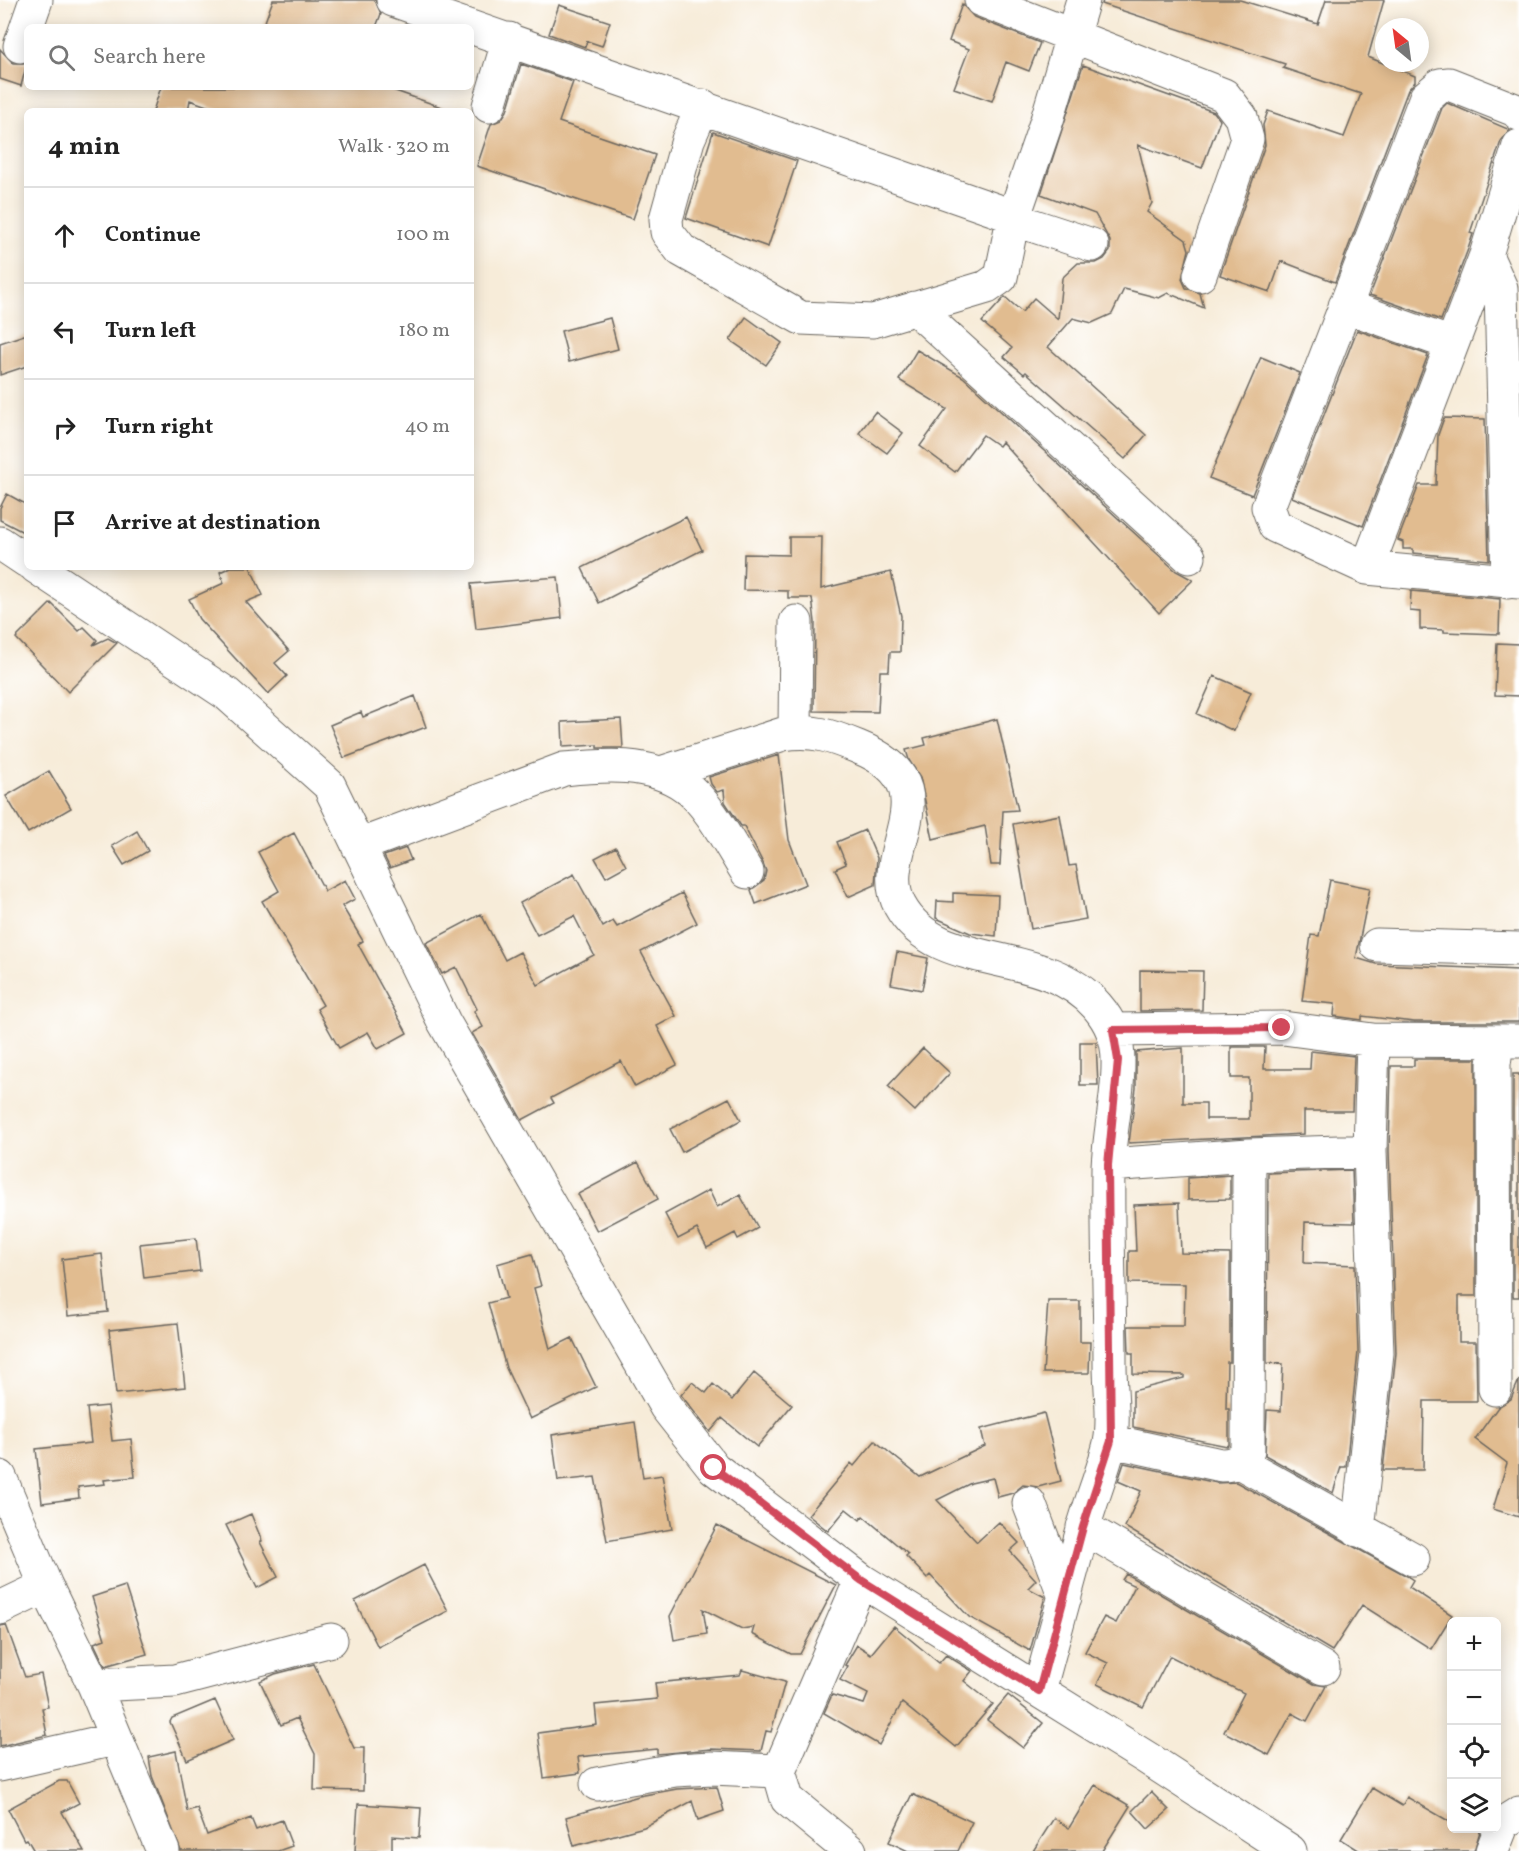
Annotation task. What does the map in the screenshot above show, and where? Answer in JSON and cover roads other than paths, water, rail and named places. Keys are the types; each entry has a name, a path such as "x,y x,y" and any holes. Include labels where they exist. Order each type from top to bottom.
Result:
{"street":[{"path":"393,0 450,8 509,39 1004,213 1013,219 1092,245"},
{"path":"981,0 1224,94 1241,117 1247,139 1200,275"},
{"path":"703,106 688,140 666,219 667,232 681,250 801,318 873,321 987,287 1001,277 1013,219 1047,120 1083,0"},
{"path":"26,24 33,1"},
{"path":"20,46 24,32"},
{"path":"489,106 509,39"},
{"path":"1486,255 1501,288 1513,582 1367,568 1275,526 1268,507 1426,97 1440,85 1449,84 1515,110 1519,114"},
{"path":"1367,568 1486,255 1519,146"},
{"path":"1345,306 1452,344"},
{"path":"915,308 1189,557"},
{"path":"0,543 24,559"},
{"path":"46,570 68,577 227,694 329,785 444,1022 666,1407 714,1468 861,1580 1290,1851"},
{"path":"795,732 796,622"},
{"path":"662,773 795,732 823,732 879,755 896,772 905,790 908,809 894,879 898,902 916,927 940,945 1045,970 1076,988 1097,1006 1113,1030 1118,1060 1108,1165 1111,1441 1083,1527 1039,1691"},
{"path":"358,846 564,769 618,766 662,773 686,786 706,809 747,872"},
{"path":"1377,945 1519,949"},
{"path":"1113,1030 1282,1028 1373,1040 1508,1042"},
{"path":"1358,1530 1377,1353 1370,1151 1373,1040"},
{"path":"1495,1389 1494,1064 1508,1042"},
{"path":"1108,1165 1249,1155 1370,1151"},
{"path":"1239,1462 1248,1450 1249,1155"},
{"path":"1111,1441 1221,1465 1239,1462 1413,1559"},
{"path":"0,1477 46,1586 94,1685 163,1851"},
{"path":"1029,1503 1065,1597"},
{"path":"1083,1527 1323,1668"},
{"path":"850,1851 787,1799 779,1771 861,1580"},
{"path":"0,1608 46,1586"},
{"path":"94,1685 175,1681 331,1640"},
{"path":"0,1765 115,1739"},
{"path":"597,1785 675,1770 712,1768 779,1771"},
{"path":"1492,1851 1503,1823 1519,1813"}]}
